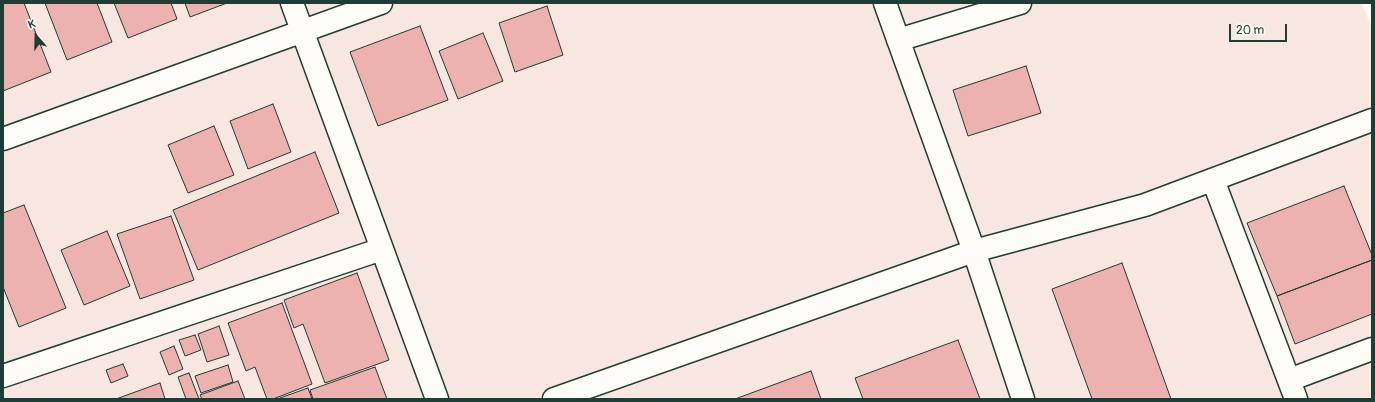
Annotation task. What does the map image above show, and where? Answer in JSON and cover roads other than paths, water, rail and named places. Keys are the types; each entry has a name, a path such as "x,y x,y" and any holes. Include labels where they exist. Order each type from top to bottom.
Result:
{"street":[{"path":"292,3 437,399"},
{"path":"3,139 381,3"},
{"path":"885,3 974,251 1023,399"},
{"path":"898,40 1020,3"},
{"path":"554,399 974,251 1145,205 1372,120"},
{"path":"1213,180 1292,389 1372,349"},
{"path":"3,376 382,249"}]}
